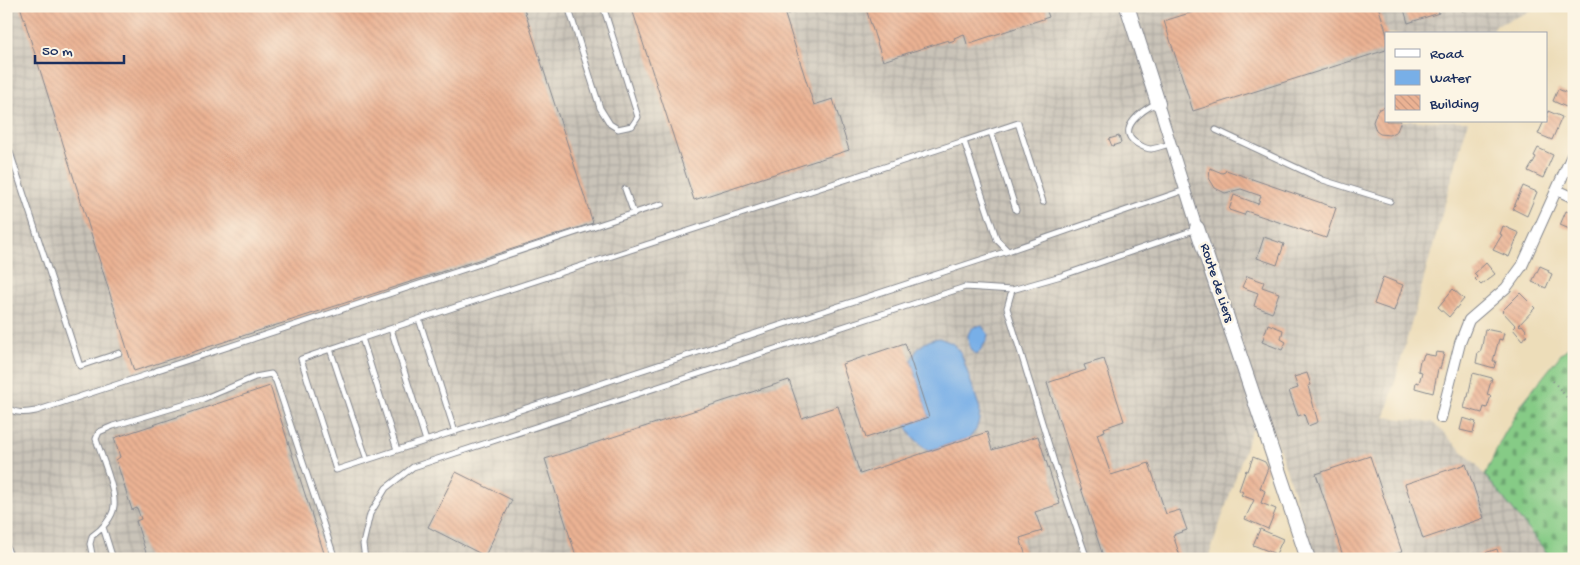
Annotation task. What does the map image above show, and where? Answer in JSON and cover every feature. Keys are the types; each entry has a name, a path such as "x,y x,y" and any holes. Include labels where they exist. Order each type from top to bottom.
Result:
{"street":[{"name":"Route de Liers","path":"1127,6 1185,189 1308,559"},
{"path":"1441,418 1460,344 1469,320 1506,288 1522,266 1574,151"},
{"path":"1557,190 1574,198"}],"lane":[{"path":"568,6 600,108 610,124 618,129 632,126 638,117 602,6"},
{"path":"1158,103 1145,109 1132,122 1130,131 1132,140 1142,147 1151,149 1171,144"},
{"path":"1043,202 1018,123 301,359 336,470 1008,250 1185,189"},
{"path":"1216,130 1323,180 1390,201"},
{"path":"992,132 1016,210"},
{"path":"6,140 80,366 120,353"},
{"path":"964,141 997,240 1008,250"},
{"path":"625,188 634,214"},
{"path":"6,407 12,411 23,413 36,411 662,204"},
{"path":"365,559 363,544 370,514 386,488 414,467 966,287 1012,290 1061,276 1198,228"},
{"path":"1012,290 1007,308 1055,465 1087,559"},
{"path":"419,319 455,432"},
{"path":"391,329 426,441"},
{"path":"362,338 397,450"},
{"path":"330,349 368,460"},
{"path":"92,559 90,544 92,536 103,527 115,507 113,492 96,439 99,432 203,399 255,377 271,374 276,381 334,559"},
{"path":"103,527 113,559"},
{"path":"6,545 11,559"}],"path":[{"path":"1553,381 1574,406"}],"shaded area":[{"path":"6,6 1543,6 1495,26 1494,32 1385,32 1385,122 1468,122 1385,417 1432,422 1476,464 1552,559 1316,559 1271,424 1251,431 1208,559 6,559"}],"green space":[{"path":"1569,347 1574,353 1574,559 1552,559 1485,475 1501,440 1523,402 1562,353"}],"water":[{"path":"977,326 982,326 988,334 987,340 977,355 969,344 968,335"},
{"path":"939,338 952,343 961,353 980,409 979,420 976,430 969,438 928,451 912,436 906,425 929,417 911,361 922,345"}],"building":[{"path":"20,6 523,6 593,223 134,371"},
{"path":"631,6 804,6 804,8 785,15 814,105 833,99 849,150 694,200"},
{"path":"865,6 1045,6 1049,17 967,44 964,34 949,42 948,40 883,61"},
{"path":"1212,6 1378,6 1386,32 1385,50 1193,111 1164,21"},
{"path":"1403,6 1437,6 1439,13 1408,23"},
{"path":"1460,6 1476,6 1476,7 1462,11"},
{"path":"1558,89 1572,95 1566,107 1553,101"},
{"path":"1385,107 1385,122 1401,122 1397,131 1389,135 1380,134 1376,131 1373,122 1379,109"},
{"path":"1548,111 1562,117 1552,140 1538,134 1544,122 1548,122"},
{"path":"1119,136 1121,143 1112,146 1109,139"},
{"path":"1538,148 1553,155 1543,178 1528,171 1536,157 1534,156"},
{"path":"1210,168 1222,173 1226,170 1336,208 1326,238 1246,211 1244,215 1229,210 1234,195 1258,204 1261,196 1241,189 1225,193 1215,188 1209,178"},
{"path":"1523,186 1537,192 1527,216 1513,209"},
{"path":"1566,211 1574,214 1572,230 1560,225"},
{"path":"1503,226 1519,233 1509,257 1493,250 1502,235 1500,234"},
{"path":"1264,237 1284,244 1277,265 1257,258"},
{"path":"1486,263 1495,274 1481,285 1475,279 1477,277 1474,274"},
{"path":"1540,266 1549,270 1548,272 1552,274 1546,288 1532,282"},
{"path":"1247,276 1264,282 1262,287 1279,293 1272,313 1254,306 1258,293 1242,287"},
{"path":"1383,277 1403,285 1394,311 1374,304"},
{"path":"1453,289 1464,299 1449,317 1438,307"},
{"path":"1520,293 1535,308 1519,325 1522,325 1526,330 1527,336 1522,340 1513,329 1516,326 1502,311"},
{"path":"1268,324 1283,330 1281,339 1286,342 1282,350 1262,342"},
{"path":"1485,329 1504,333 1502,340 1499,339 1493,361 1496,361 1494,368 1476,363"},
{"path":"905,343 929,417 866,438 842,364"},
{"path":"1436,352 1444,353 1440,369 1438,369 1433,393 1415,388 1416,382 1419,383 1422,372 1418,371 1420,360 1422,360 1424,354 1435,356"},
{"path":"1104,359 1124,421 1104,428 1105,431 1097,434 1111,475 1149,463 1166,514 1180,510 1187,530 1173,535 1181,559 1104,559 1047,383 1086,370 1084,365"},
{"path":"1307,373 1311,385 1308,386 1318,422 1308,426 1304,414 1298,416 1289,391 1298,388 1294,377"},
{"path":"1473,373 1492,378 1487,395 1491,396 1487,408 1484,407 1482,413 1464,408"},
{"path":"789,380 802,418 838,406 860,474 987,432 992,450 1038,436 1060,504 1035,512 1042,531 1020,538 1027,559 577,559 545,459"},
{"path":"270,386 326,559 148,559 136,521 141,519 137,508 132,510 116,460 120,457 114,438"},
{"path":"1463,418 1476,422 1473,433 1460,430"},
{"path":"1370,456 1402,552 1380,559 1344,559 1316,474"},
{"path":"1253,457 1265,462 1268,468 1260,488 1265,491 1261,503 1276,509 1268,529 1245,519 1254,500 1241,495 1243,492 1239,490"},
{"path":"1466,464 1484,518 1423,539 1405,484"},
{"path":"456,472 512,500 485,556 428,527"},
{"path":"1260,529 1283,539 1276,554 1253,545"},
{"path":"1497,549 1500,559 1470,559 1470,558"}]}
